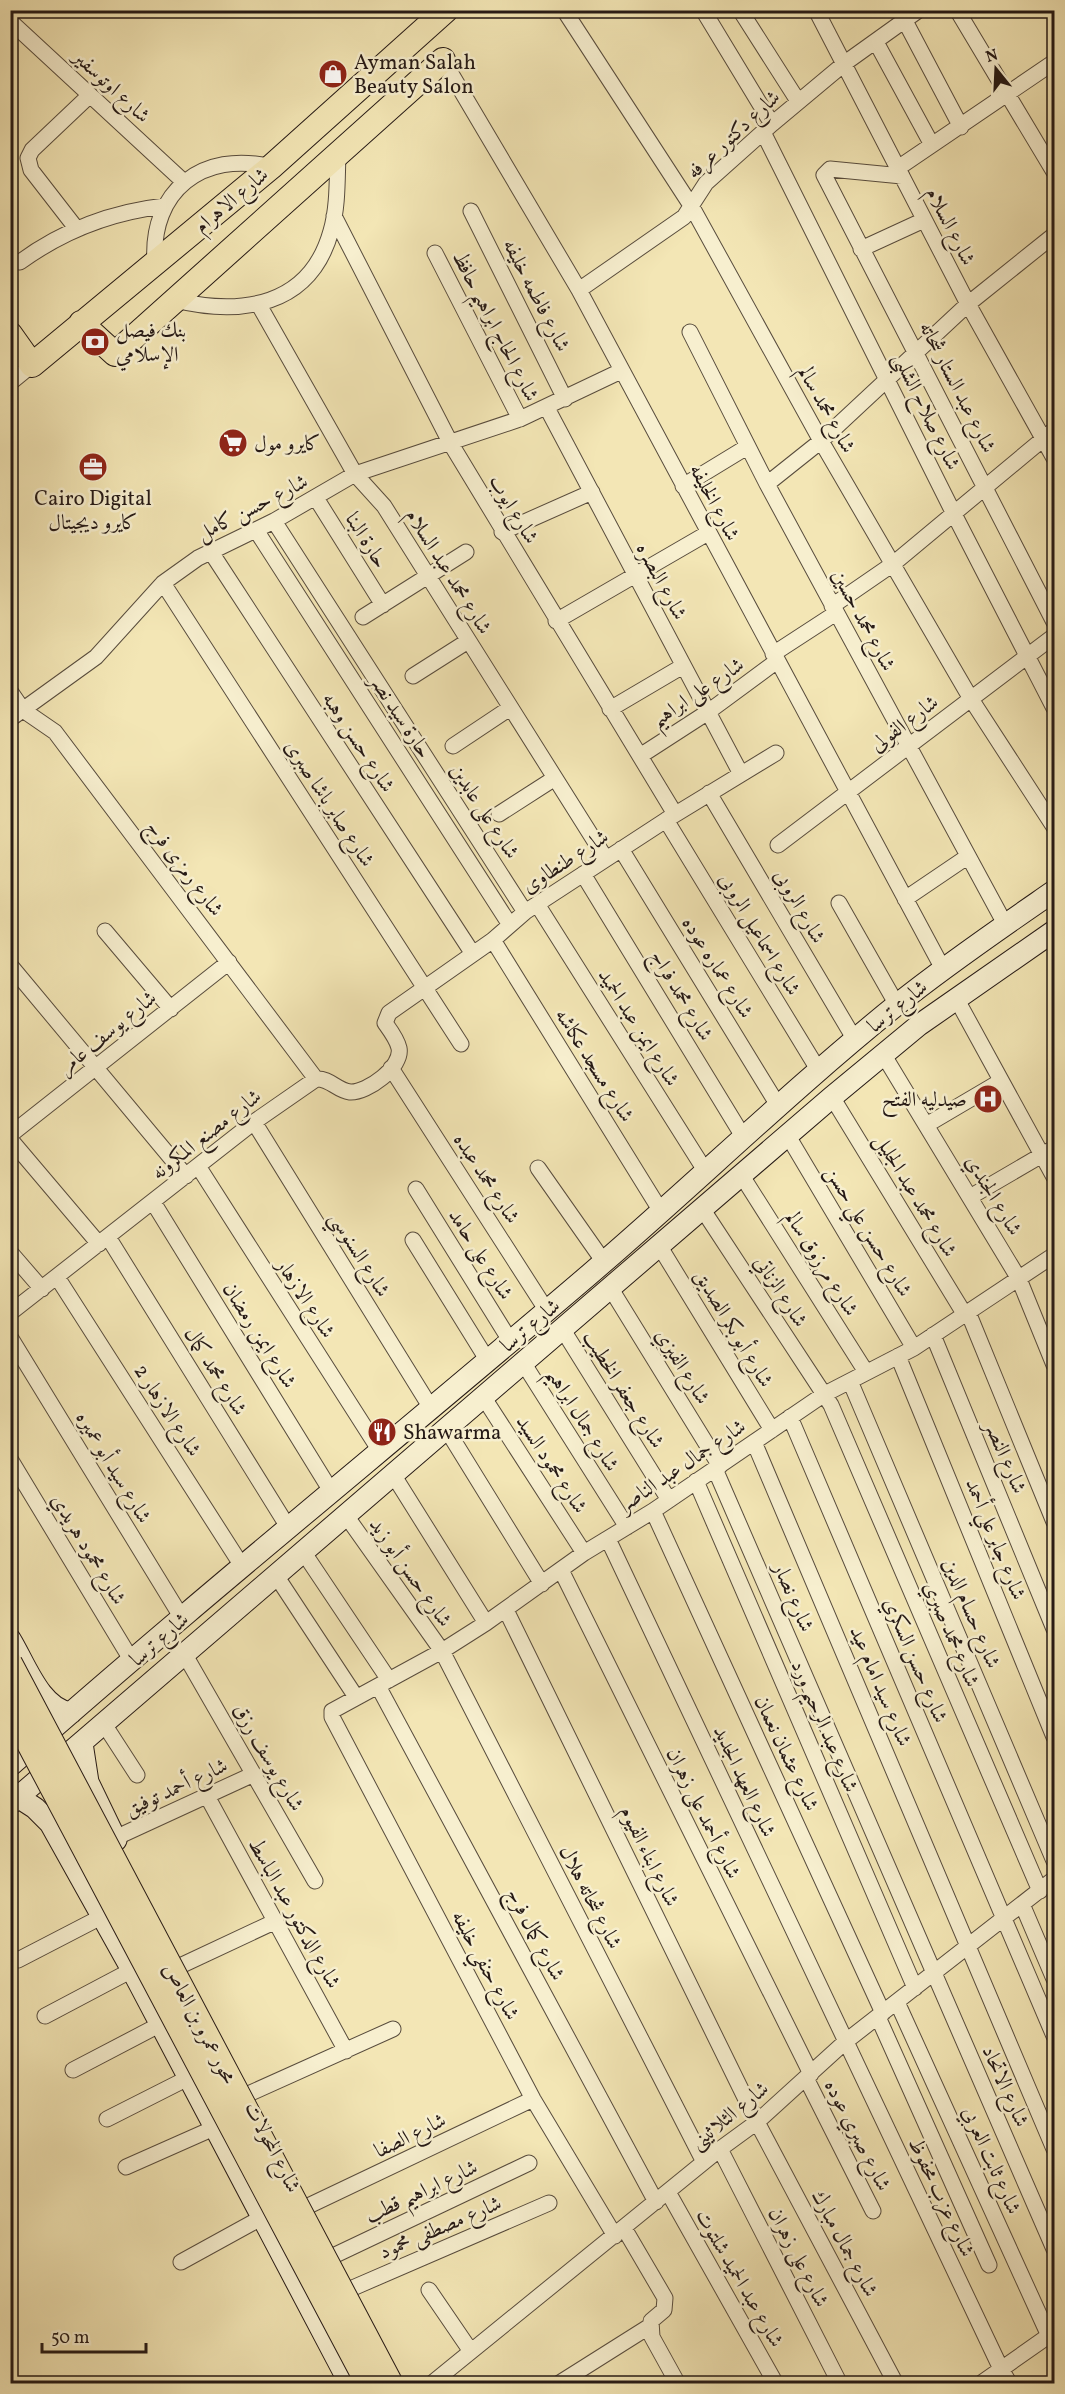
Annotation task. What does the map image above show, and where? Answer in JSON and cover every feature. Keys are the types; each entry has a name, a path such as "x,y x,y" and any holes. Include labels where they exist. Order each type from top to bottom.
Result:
{"main road":[{"name":"شارع الاهرام","path":"32,364 271,167 446,10"},
{"name":"شارع الاهرام","path":"81,323 115,354 443,60"},
{"path":"10,334 32,364"},
{"path":"1054,891 1052,903 1054,909"},
{"name":"شارع ترسا","path":"10,1766 242,1566 662,1213 855,1040 963,954 1054,891"},
{"name":"شارع ترسا","path":"14,1800 277,1577 883,1054 956,998 1054,931"},
{"path":"963,954 973,951 982,954 988,962 987,976"},
{"path":"10,1639 43,1694 54,1707 71,1713"},
{"name":"محور عمرو بن العاص","path":"10,1663 391,2384"},
{"path":"10,1725 30,1716 43,1694"},
{"name":"محور عمرو بن العاص","path":"10,1708 368,2384"},
{"name":"شارع المحولات","path":"82,1743 85,1769 115,1838 304,2208 399,2384"},
{"path":"50,1823 53,1810 62,1799 80,1791 94,1794"},
{"name":"شارع المحولات","path":"14,1800 35,1808 50,1823 161,2024 350,2384"}],"street":[{"name":"شارع محمد سالم","path":"564,10 692,207 821,441 971,699 1054,827"},
{"name":"شارع صلاح الشلبى","path":"703,10 768,128 954,514 1054,708"},
{"path":"740,10 798,101"},
{"name":"شارع السلام","path":"816,10 968,304 1049,435 1054,458"},
{"name":"شارع دكتور عرفه","path":"579,290 684,217 706,183 798,101 844,63 919,10"},
{"path":"957,10 1010,95 1054,172"},
{"name":"شارع اوتوسفير","path":"10,21 184,183"},
{"path":"904,21 961,127"},
{"path":"876,42 932,146"},
{"name":"شارع الخليفه","path":"443,60 579,290 682,486 943,969"},
{"path":"900,172 932,146 1010,95 1054,62"},
{"path":"76,228 31,170 28,158 32,150 90,95"},
{"path":"175,300 222,308 259,305 277,298 308,275 328,241 334,216 339,154"},
{"path":"155,262 155,233 165,206 184,183 208,168 234,162 271,167"},
{"name":"شارع عبد الستار شحاته","path":"900,172 830,169 826,171 825,179 916,351 1054,622"},
{"path":"20,262 76,228 111,215 165,206"},
{"name":"شارع فاطمه خليفه","path":"471,211 565,399"},
{"name":"شارع ايوب","path":"334,216 451,444 502,532 640,756 671,817"},
{"path":"861,249 924,220"},
{"path":"767,484 821,441 968,304 1054,238"},
{"name":"شارع الحاج ابراهيم حافظ","path":"435,253 520,419"},
{"name":"شارع محمد عبد السلام","path":"259,305 356,474 384,506 606,859"},
{"name":"شارع محمد حسين","path":"690,332 747,447 1005,924"},
{"name":"شارع الاهرام","path":"10,383 32,364"},
{"name":"شارع حسن كامل","path":"16,714 96,657 163,583 182,568 274,521 356,474 520,419 621,371"},
{"name":"شارع البصره","path":"547,408 741,774"},
{"name":"شارع على ابراهيم","path":"640,756 708,712 986,489 1049,435"},
{"path":"682,486 747,447"},
{"path":"502,532 592,492"},
{"name":"حارة البنا","path":"316,498 383,605"},
{"name":"شارع على عابدين","path":"274,521 531,908"},
{"name":"حارة سيد نصر","path":"256,530 510,925"},
{"path":"556,621 708,533"},
{"name":"شارع حسن وهبه","path":"211,552 472,954"},
{"path":"363,617 466,552"},
{"name":"شارع صابر باشا صبرى","path":"163,583 461,1044"},
{"name":"شارع الفولى","path":"778,845 1054,636"},
{"path":"413,676 468,641"},
{"path":"610,709 683,666"},
{"name":"شارع رمزى فرج","path":"10,692 16,714 55,732 316,1079"},
{"path":"453,746 510,708"},
{"name":"شارع طنطاوى","path":"391,1068 399,1049 385,1023 386,1017 493,940 531,908 671,817 776,753"},
{"path":"499,814 555,778"},
{"name":"شارع الروبى","path":"709,793 855,1040"},
{"name":"شارع اسماعيل الروبى","path":"671,817 819,1071"},
{"name":"شارع عماره عوده","path":"621,849 779,1107"},
{"path":"905,900 967,857"},
{"name":"شارع محمد فراج","path":"583,874 744,1138"},
{"path":"839,903 897,1005"},
{"name":"شارع ايمن عبد الحميد","path":"531,908 706,1172"},
{"path":"105,931 171,1009"},
{"name":"شارع مسجد عكاشه","path":"493,940 662,1213"},
{"name":"شارع يوسف عامر","path":"10,1137 229,962"},
{"name":"شارع الازهار","path":"10,965 97,1069 192,1171 380,1451"},
{"path":"956,998 1001,1081 1049,1152 1054,1177"},
{"name":"شارع الجندي","path":"883,1054 928,1124 1019,1279 1054,1365"},
{"path":"316,1079 323,1078 341,1090 357,1091 391,1068"},
{"name":"شارع محمد عبده","path":"391,1068 547,1311"},
{"name":"شارع مصنع المكرونه","path":"10,1313 254,1122 316,1079"},
{"path":"928,1124 1001,1081"},
{"name":"شارع محمد عبد الجليل","path":"832,1097 966,1314 1054,1522"},
{"name":"شارع السنوسي","path":"254,1122 431,1408"},
{"name":"شارع حسن علي حسن","path":"788,1136 914,1347"},
{"name":"شارع محمد كمال","path":"10,1137 104,1241 288,1527"},
{"path":"970,1197 1049,1152"},
{"path":"537,1168 604,1262"},
{"name":"شارع مرزوق سالم","path":"742,1176 866,1372"},
{"name":"شارع على حامد","path":"416,1189 511,1342"},
{"name":"شارع ايمن رمضان","path":"153,1202 331,1491"},
{"name":"شارع الزناتي","path":"703,1210 823,1395"},
{"path":"413,1240 488,1361"},
{"name":"شارع أبو بكر الصديق","path":"660,1247 772,1430"},
{"path":"10,1252 42,1289"},
{"name":"شارع جمال عبد الناصر","path":"333,1710 442,1652 506,1610 584,1553 653,1511 823,1395 914,1347 1054,1255"},
{"name":"شارع الازهار 2","path":"57,1277 242,1566"},
{"name":"شارع الفيزي","path":"611,1289 717,1467"},
{"name":"شارع جعفر الخطيب","path":"563,1330 669,1500"},
{"name":"شارع النصر","path":"933,1335 1054,1629"},
{"name":"شارع سيد أبو عميره","path":"10,1337 182,1618"},
{"name":"شارع جابر علي أحمد","path":"898,1356 1054,1737"},
{"name":"شارع جمال ابراهيم","path":"524,1364 627,1527"},
{"name":"شارع حسام الدين","path":"850,1381 1054,1861"},
{"name":"شارع محمد صبري","path":"823,1395 831,1405 1040,1891"},
{"name":"شارع محمود السيد","path":"484,1398 584,1553"},
{"name":"شارع حسن السكري","path":"790,1417 1054,2036"},
{"path":"447,1430 542,1584"},
{"name":"شارع سيد امام عيد","path":"754,1442 1054,2149"},
{"name":"شارع محمود هريدي","path":"10,1459 132,1662"},
{"name":"شارع نصار","path":"717,1467 934,1973"},
{"path":"394,1476 486,1623"},
{"name":"شارع عبد الرحيم ورد","path":"696,1481 915,1988"},
{"name":"شارع عثمان نعمان","path":"653,1511 880,2015 989,2265"},
{"name":"شارع حسن أبو زيد","path":"346,1517 442,1652"},
{"name":"شارع العهد الجديد","path":"608,1539 845,2042"},
{"name":"شارع كمال فرج","path":"304,1553 384,1683 662,2197"},
{"name":"شارع أحمد على زهران","path":"561,1570 808,2076"},
{"path":"277,1577 356,1697"},
{"name":"شارع ابناء الفيوم","path":"506,1610 757,2122"},
{"name":"شارع شحاته هلال","path":"442,1652 704,2162"},
{"name":"شارع يوسف رزق","path":"185,1655 315,1881"},
{"name":"شارع حنفي خليفه","path":"333,1710 332,1717 533,2099 665,2298 664,2310 651,2320 650,2326"},
{"path":"104,1724 137,1775"},
{"name":"شارع أحمد توفيق","path":"115,1838 254,1774"},
{"name":"شارع الدكتور عبد الباسط","path":"207,1796 346,2051"},
{"name":"شارع الثلاثينى","path":"431,2384 720,2149 757,2122 845,2042 1054,1879"},
{"path":"1022,1904 1054,1979"},
{"path":"18,1960 103,1916"},
{"path":"180,1966 276,1922"},
{"path":"45,2016 132,1970"},
{"name":"شارع الاتحاد","path":"934,1973 1054,2249"},
{"name":"شارع ثابت العربي","path":"897,2001 1052,2334"},
{"path":"73,2070 161,2024"},
{"path":"246,2095 393,2030"},
{"name":"شارع عزب محفوظ","path":"845,2042 1010,2384"},
{"name":"شارع صبري عوده","path":"808,2076 873,2211"},
{"path":"107,2119 188,2078"},
{"name":"شارع الصفا","path":"304,2208 533,2099"},
{"name":"شارع جمال مبارك","path":"757,2122 896,2384"},
{"path":"126,2168 214,2127"},
{"name":"شارع على زهران","path":"720,2149 840,2384"},
{"name":"شارع ابراهيم قطب","path":"331,2257 529,2163"},
{"name":"شارع عبد الحميد شلتوت","path":"662,2197 776,2384"},
{"name":"شارع مصطفى محمود","path":"348,2290 549,2203"},
{"path":"181,2262 261,2218"},
{"path":"429,2290 470,2350"},
{"path":"558,2384 650,2326 651,2337 678,2384"},
{"path":"980,2384 1052,2334"}],"place":[{"name":"Ayman Salah Beauty Salon","path":"333,74"},
{"name":"بنك فيصل الإسلامي","path":"95,342"},
{"name":"كايرو مول","path":"233,443"},
{"name":"Cairo Digital كايرو ديجيتال","path":"93,467"},
{"name":"صيدليه الفتح","path":"988,1099"},
{"name":"Shawarma","path":"382,1432"}]}
